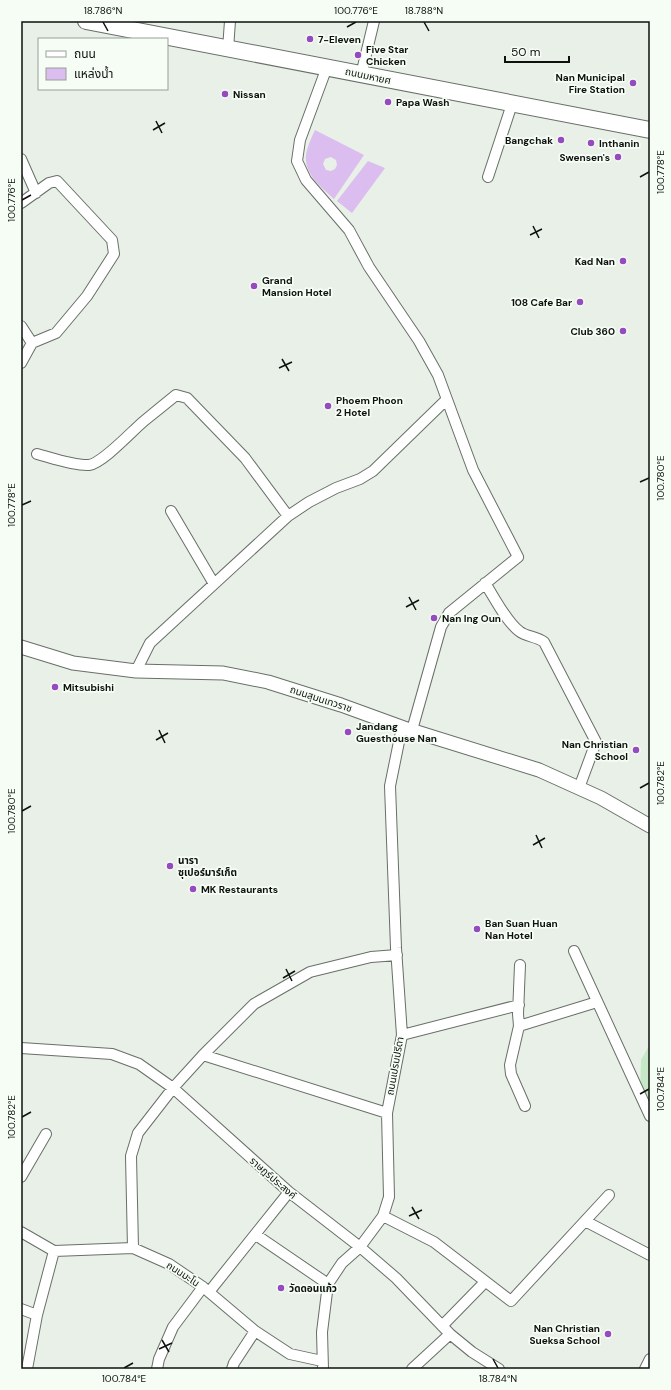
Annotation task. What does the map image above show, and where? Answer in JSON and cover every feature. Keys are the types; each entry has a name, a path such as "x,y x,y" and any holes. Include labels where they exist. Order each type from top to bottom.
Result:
{"main road":[{"name":"ถนนมหายศ","path":"86,21 116,24 228,49 650,130"}],"street":[{"path":"228,49 230,21"},
{"path":"361,75 374,21"},
{"path":"136,671 150,643 288,516 336,488 360,479 373,471 446,400 438,375 419,341 369,267 349,230 306,180 297,161 300,140 327,67"},
{"path":"488,176 512,104"},
{"path":"21,159 36,193"},
{"path":"21,203 49,183 57,181 112,240 114,254 87,296 56,334 32,343 21,363"},
{"path":"21,326 32,343"},
{"path":"37,454 72,463 87,465 92,464 107,454 176,395 187,398 245,458 288,516"},
{"name":"ถนนเปรมปรีดา","path":"323,1365 322,1332 328,1284 342,1264 360,1247 383,1216 389,1196 387,1113 402,1035 390,786 407,728 441,627 449,613 518,557 473,470 446,400"},
{"path":"171,511 214,584"},
{"path":"485,583 513,626 520,632 539,638 544,642 596,742 579,788"},
{"name":"ถนนสุมนเทวราช","path":"21,647 74,663 136,671 223,673 268,682 539,770 601,798 650,826"},
{"path":"574,951 596,1002 650,1116"},
{"path":"133,1248 131,1156 134,1144 138,1133 173,1088 203,1055 254,1004 310,972 371,957 397,955"},
{"path":"520,965 519,1026 510,1065 512,1074 525,1106"},
{"path":"519,1026 596,1002"},
{"path":"402,1035 519,1005"},
{"name":"ราษฎร์ประสงค์","path":"21,1048 112,1054 139,1064 173,1088 289,1192 360,1247 396,1278 450,1334 472,1352 499,1369"},
{"path":"203,1055 387,1113"},
{"path":"21,1177 46,1134"},
{"path":"156,1369 173,1327 256,1235 289,1192"},
{"path":"383,1216 434,1242 511,1301 609,1195"},
{"path":"585,1221 650,1255"},
{"path":"21,1232 54,1252 37,1315 28,1369"},
{"path":"256,1235 328,1284"},
{"name":"ถนนมะโน","path":"54,1252 133,1248 169,1264 206,1289 255,1331 290,1354 323,1365"},
{"path":"442,1326 485,1282"},
{"path":"21,1309 37,1315"},
{"path":"232,1369 234,1363 255,1331"},
{"path":"412,1369 450,1334"},
{"path":"645,1369 650,1358"}],"green space":[{"path":"650,1044 650,1114 640,1092 641,1060"}],"water":[{"path":"315,130 364,155 334,199 313,178 307,165 307,150","holes":["331,157 336,160 337,165 335,169 331,171 326,170 323,164 325,159"]},
{"path":"368,161 385,168 352,213 337,201"}],"place":[{"name":"7-Eleven","path":"310,39"},
{"name":"Five Star Chicken","path":"358,55"},
{"name":"Nan Municipal Fire Station","path":"633,83"},
{"name":"Nissan","path":"225,94"},
{"name":"Papa Wash","path":"388,102"},
{"name":"Bangchak","path":"561,140"},
{"name":"Inthanin","path":"591,143"},
{"name":"Swensen's","path":"618,157"},
{"name":"Kad Nan","path":"623,261"},
{"name":"Grand Mansion Hotel","path":"254,286"},
{"name":"108 Cafe Bar","path":"580,302"},
{"name":"Club 360","path":"623,331"},
{"name":"Phoem Phoon 2 Hotel","path":"328,406"},
{"name":"Nan Ing Oun","path":"434,618"},
{"name":"Mitsubishi","path":"55,687"},
{"name":"Jandang Guesthouse Nan","path":"348,732"},
{"name":"Nan Christian School","path":"636,750"},
{"name":"นารา ซุเปอร์มาร์เก็ต","path":"170,866"},
{"name":"MK Restaurants","path":"193,889"},
{"name":"Ban Suan Huan Nan Hotel","path":"477,929"},
{"name":"วัดดอนแก้ว","path":"281,1288"},
{"name":"Nan Christian Sueksa School","path":"608,1334"}]}
